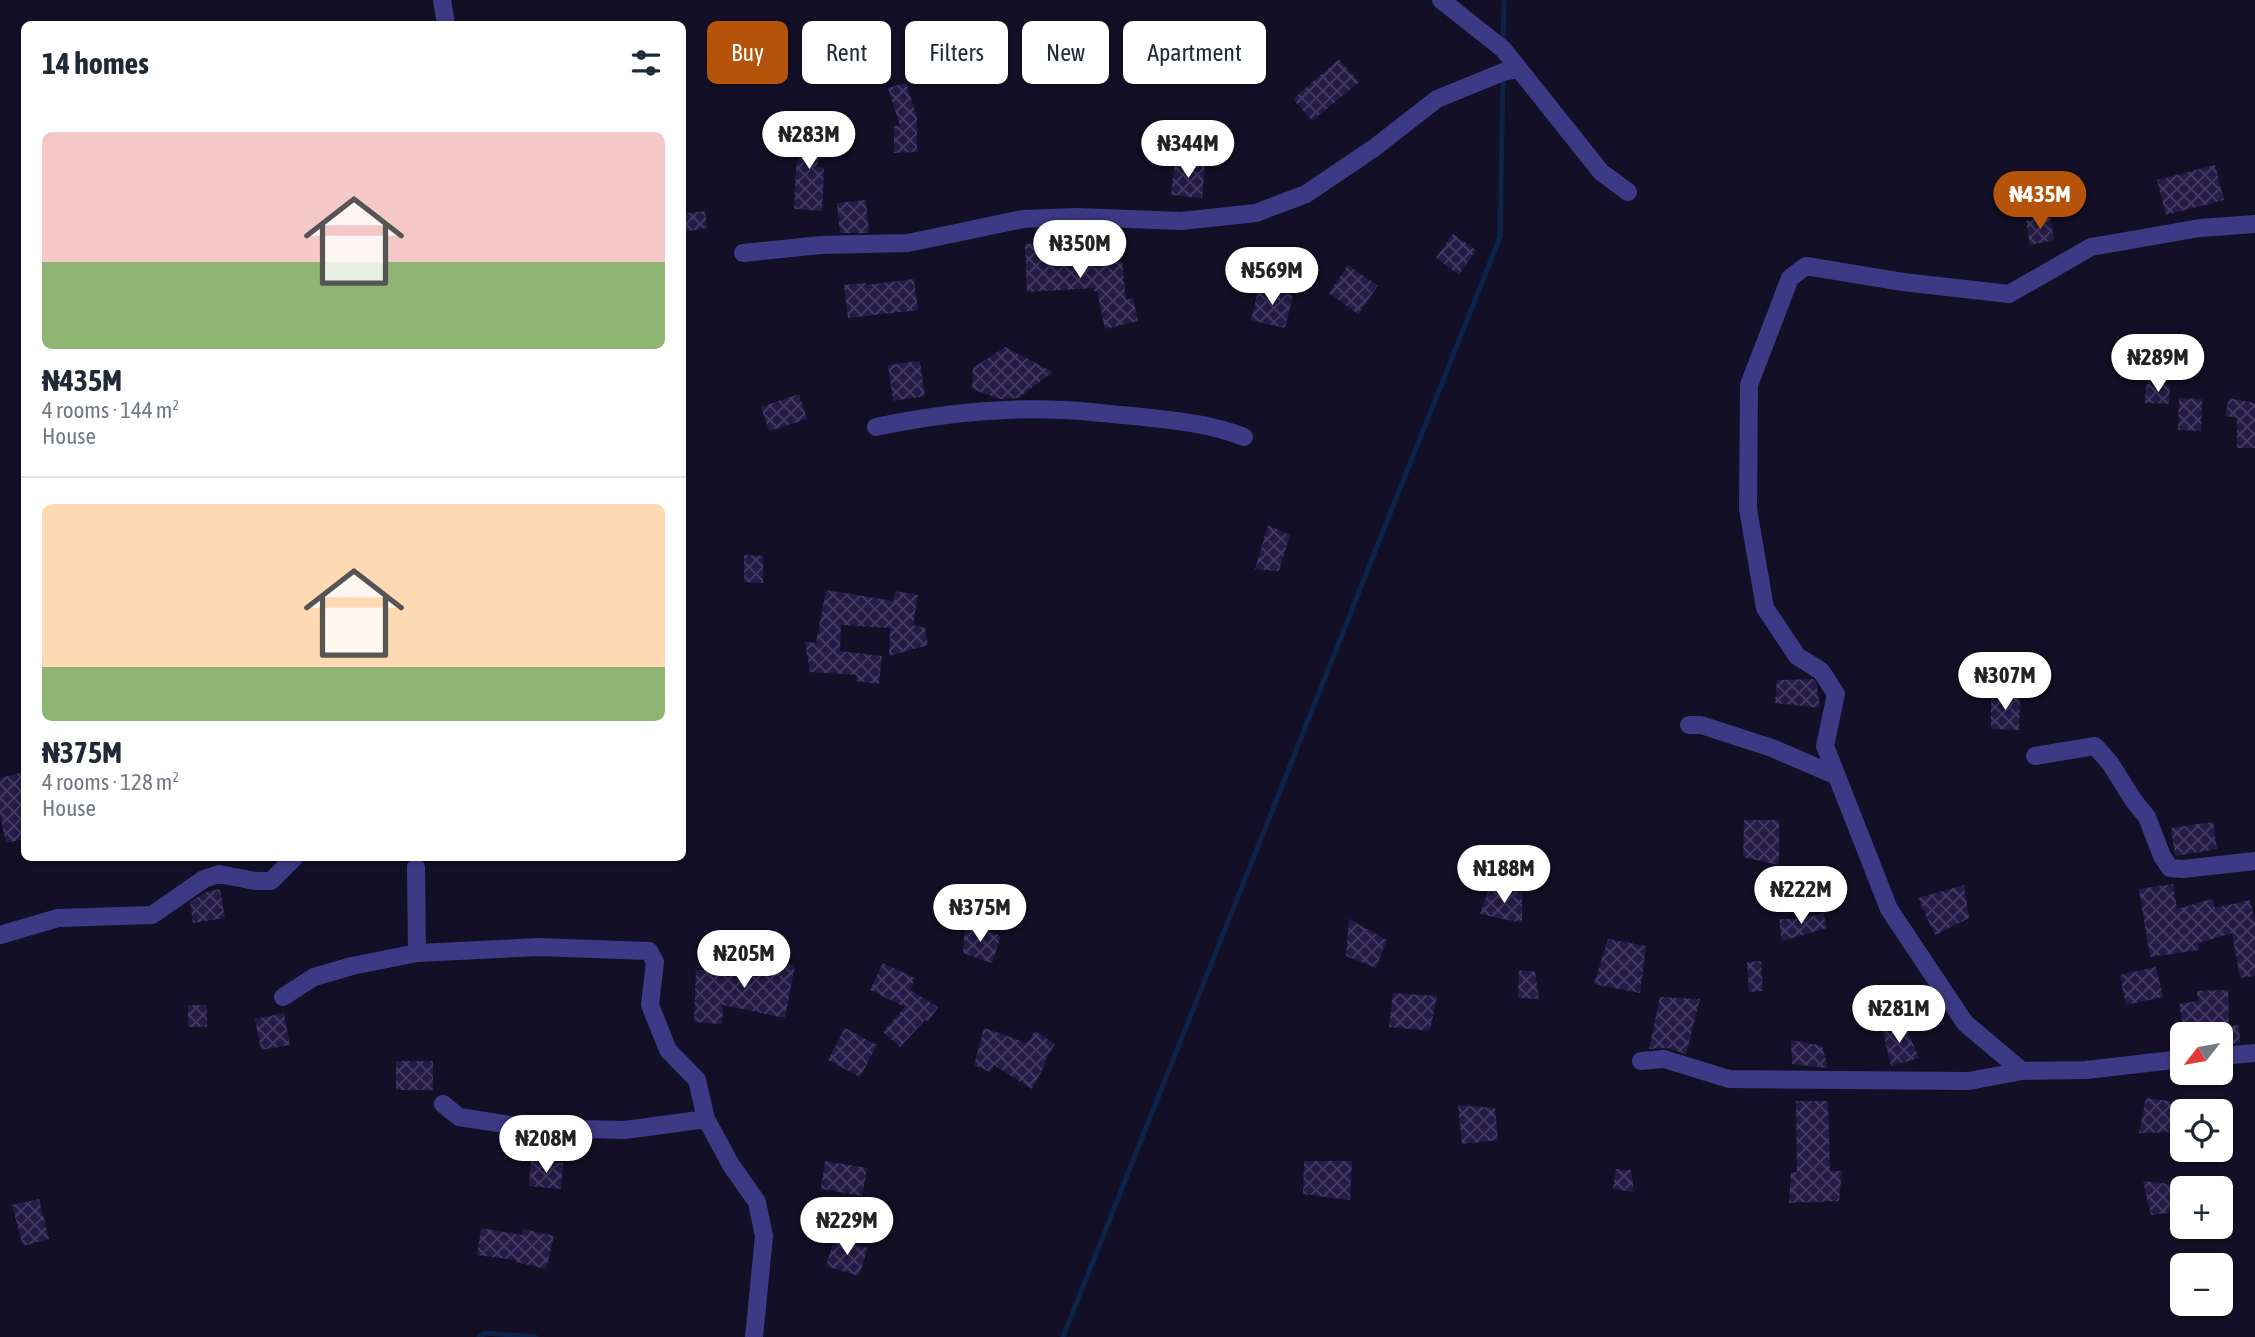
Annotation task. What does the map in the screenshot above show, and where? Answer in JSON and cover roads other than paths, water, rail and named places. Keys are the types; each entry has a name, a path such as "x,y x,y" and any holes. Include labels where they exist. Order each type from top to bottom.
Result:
{"street":[{"path":"442,0 446,21"},
{"path":"1441,0 1503,49 1601,172 1629,192"},
{"path":"743,253 821,245 908,243 1023,219 1077,217 1181,221 1256,213 1306,194 1374,148 1437,99 1503,72 1519,69"},
{"path":"2022,1071 1965,1023 1889,909 1825,746 1836,694 1821,671 1797,656 1765,608 1748,509 1749,385 1790,278 1806,266 1903,282 2009,294 2091,247 2200,229 2255,224"},
{"path":"876,427 925,416 988,411 1062,410 1185,421 1223,429 1244,437"},
{"path":"1689,725 1701,725 1772,748 1837,776"},
{"path":"2035,756 2095,746 2147,817 2162,856 2170,868 2255,861"},
{"path":"0,935 58,918 152,915 204,879 219,874 254,881 271,881 291,861"},
{"path":"416,867 417,953"},
{"path":"283,997 314,977 417,953 538,947 649,951 655,962 650,1005 668,1050 697,1080 706,1119 731,1166 757,1202 764,1236 754,1337"},
{"path":"2233,1055 2255,1054"},
{"path":"1641,1061 1664,1059 1729,1079 1969,1081 2022,1071 2086,1070 2170,1060"},
{"path":"443,1104 459,1117 531,1128 625,1130 706,1119"}],"waterway":[{"path":"1503,45 1504,0"},
{"path":"1063,1337 1500,237 1503,76"},
{"path":"479,1337 486,1333 536,1337"}]}
